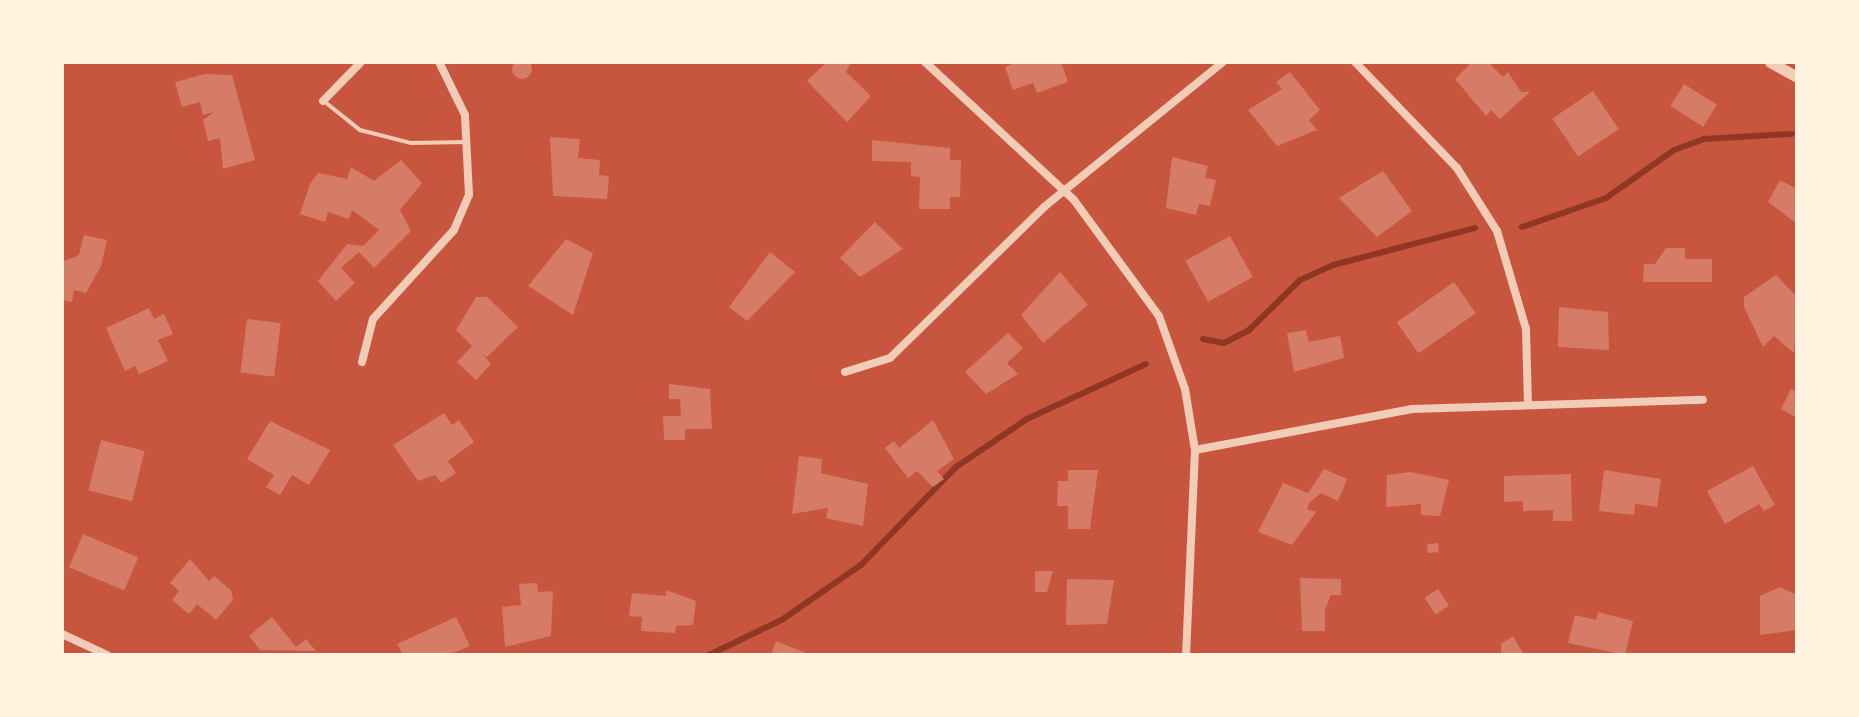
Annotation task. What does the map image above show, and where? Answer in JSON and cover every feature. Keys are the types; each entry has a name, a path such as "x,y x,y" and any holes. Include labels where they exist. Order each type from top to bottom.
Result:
{"street":[{"path":"323,101 361,62"},
{"path":"362,362 373,319 454,230 469,195 470,142 457,87 439,62"},
{"path":"925,62 1064,190 1159,316 1185,389 1195,450 1186,655"},
{"path":"845,372 890,358 1064,190 1223,62"},
{"path":"1355,62 1457,168 1497,231 1526,329 1528,404"},
{"path":"1770,62 1797,77"},
{"path":"1195,450 1358,416 1528,404 1703,400"},
{"path":"62,634 107,655"}],"lane":[{"path":"323,101 360,130 411,143 470,142"}],"building":[{"path":"522,59 529,62 532,69 529,76 522,79 515,76 512,69 515,62"},
{"path":"827,62 851,62 846,72 871,96 847,122 807,81"},
{"path":"1017,62 1061,62 1068,82 1037,93 1033,83 1013,90 1005,67"},
{"path":"1472,62 1488,62 1503,77 1508,72 1521,92 1530,92 1500,119 1491,110 1486,116 1455,79"},
{"path":"1290,72 1320,110 1309,120 1317,130 1277,146 1248,110 1282,89 1276,82"},
{"path":"205,74 232,75 255,160 223,169 220,138 208,141 203,120 214,112 203,115 200,102 182,107 175,82"},
{"path":"1684,84 1717,105 1703,127 1670,106"},
{"path":"1593,91 1619,129 1578,157 1552,118"},
{"path":"550,137 580,139 578,158 600,160 599,175 609,176 607,199 553,196"},
{"path":"872,140 950,148 950,160 961,160 960,197 950,197 950,209 919,209 920,177 911,176 911,162 872,161"},
{"path":"1172,157 1208,166 1205,178 1216,180 1210,206 1199,204 1196,215 1166,208"},
{"path":"401,160 422,183 400,210 411,231 374,268 359,252 341,268 355,283 336,301 318,281 347,244 363,246 379,230 352,210 349,219 328,212 325,222 300,214 310,184 318,173 347,179 351,167 374,181"},
{"path":"1383,171 1412,211 1377,237 1339,198"},
{"path":"1780,180 1797,189 1797,224 1768,202"},
{"path":"875,222 903,249 860,277 840,258"},
{"path":"84,235 107,240 101,266 86,293 74,290 72,302 62,300 62,262 79,255"},
{"path":"1230,236 1253,277 1208,302 1185,261"},
{"path":"566,239 593,253 573,315 528,286"},
{"path":"1666,248 1685,248 1685,259 1712,259 1712,282 1643,282 1644,264 1655,264"},
{"path":"770,252 795,272 747,321 729,307"},
{"path":"1060,272 1088,305 1043,343 1021,315"},
{"path":"1776,275 1797,297 1794,353 1774,336 1763,347 1744,307 1744,297"},
{"path":"1454,282 1476,313 1418,353 1397,322"},
{"path":"476,297 487,297 518,327 487,357 482,353 491,364 476,380 457,362 472,346 456,330"},
{"path":"1559,307 1608,312 1609,350 1558,347"},
{"path":"149,308 154,319 164,314 173,334 158,340 168,361 139,374 135,366 125,371 106,328"},
{"path":"247,319 281,323 274,377 240,373"},
{"path":"1306,330 1309,342 1340,336 1344,358 1294,372 1287,333"},
{"path":"1008,333 1023,348 1007,363 1018,374 986,394 965,372"},
{"path":"669,384 710,389 712,429 685,429 685,440 664,440 663,416 681,416 680,399 669,399"},
{"path":"1791,389 1797,392 1797,418 1781,409"},
{"path":"444,413 452,425 459,420 474,442 448,461 456,473 441,483 435,475 418,481 393,445"},
{"path":"933,420 954,459 937,471 944,479 933,487 917,471 908,478 885,448 894,441 899,448"},
{"path":"270,421 330,450 309,485 292,475 280,495 266,487 274,475 247,459"},
{"path":"101,440 145,451 132,501 88,490"},
{"path":"799,456 822,459 821,473 868,484 863,526 826,518 828,508 792,514"},
{"path":"1753,466 1775,505 1764,511 1759,504 1725,524 1707,491"},
{"path":"1324,469 1347,479 1338,501 1321,493 1310,502 1307,509 1316,512 1292,545 1258,532 1283,483 1308,493"},
{"path":"1068,470 1098,470 1090,529 1068,529 1068,506 1057,506 1058,481 1068,481"},
{"path":"1604,470 1661,479 1657,507 1635,504 1634,515 1599,511"},
{"path":"1411,472 1449,480 1440,516 1421,515 1421,504 1386,507 1387,475"},
{"path":"1571,474 1572,521 1553,521 1553,510 1523,511 1523,501 1504,502 1504,476"},
{"path":"83,534 138,557 124,591 69,567"},
{"path":"1438,543 1439,552 1428,553 1427,544"},
{"path":"190,559 209,581 214,576 231,590 233,600 216,620 197,604 189,614 172,600 179,591 170,583"},
{"path":"1035,571 1053,571 1047,592 1035,592"},
{"path":"1300,578 1341,579 1341,595 1331,595 1325,610 1325,631 1302,631"},
{"path":"1067,579 1114,580 1107,624 1066,625"},
{"path":"537,583 538,592 553,591 551,636 505,647 502,607 521,605 519,584"},
{"path":"1780,587 1797,595 1797,630 1760,635 1760,596"},
{"path":"1438,589 1449,606 1435,614 1425,598"},
{"path":"666,590 696,601 693,625 676,626 675,633 641,631 642,617 629,616 632,593 666,596"},
{"path":"1598,612 1633,621 1625,655 1568,643 1575,615 1596,620"},
{"path":"272,617 296,647 306,639 316,651 260,650 249,636"},
{"path":"456,617 470,646 448,655 403,655 397,644"},
{"path":"1513,636 1524,655 1501,655 1501,644"},
{"path":"776,641 811,655 771,655"}],"waterway":[{"path":"1522,227 1606,198 1674,150 1704,139 1792,134"},
{"path":"1203,339 1224,343 1249,330 1300,280 1333,265 1475,228"},
{"path":"709,655 783,619 862,564 956,467 1027,419 1146,364"}]}
